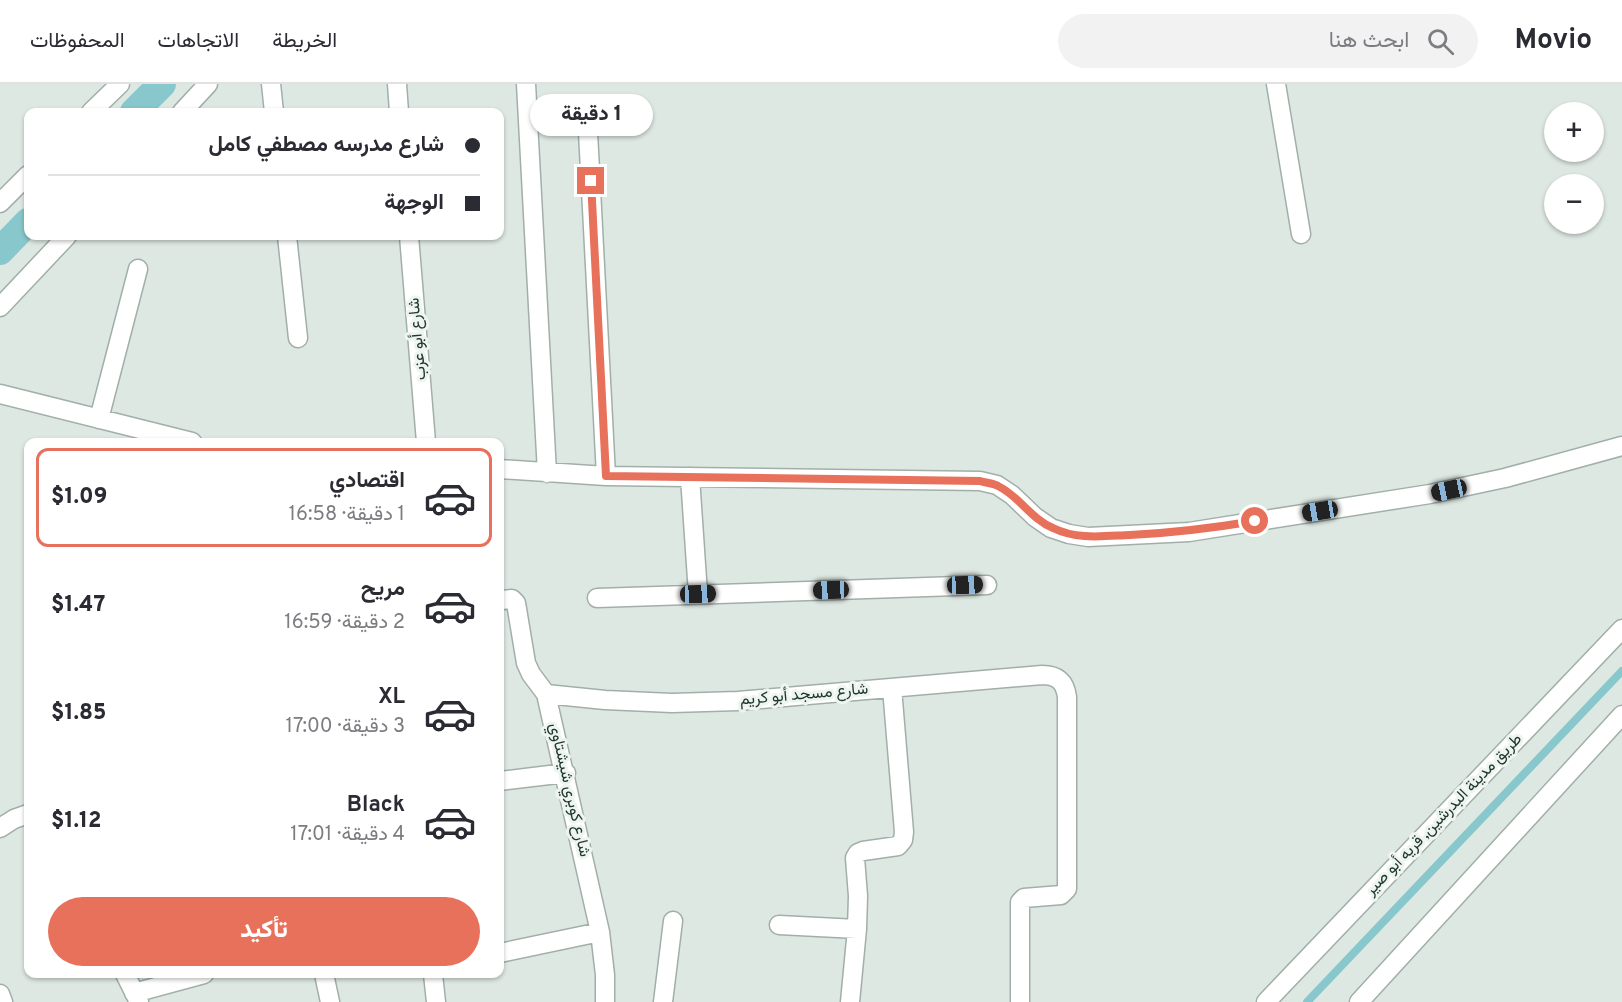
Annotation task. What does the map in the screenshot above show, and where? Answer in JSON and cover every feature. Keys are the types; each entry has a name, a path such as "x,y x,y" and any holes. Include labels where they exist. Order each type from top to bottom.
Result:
{"street":[{"path":"95,108 120,84"},
{"path":"186,108 208,84"},
{"path":"271,84 274,108"},
{"path":"397,84 399,108"},
{"path":"526,84 547,473"},
{"path":"1276,84 1301,234"},
{"path":"587,113 606,476"},
{"path":"0,203 24,179"},
{"path":"0,307 63,240"},
{"path":"287,240 298,338"},
{"name":"شارع أبو عزب","path":"409,240 426,438"},
{"path":"99,419 138,269"},
{"path":"0,394 176,438"},
{"path":"504,470 606,476 980,481 997,485 1005,490 1051,528 1088,537 1189,532 1430,494 1505,478 1622,446"},
{"path":"690,477 698,594"},
{"path":"597,597 987,585"},
{"name":"شارع كوبري شيشتاوي","path":"504,600 512,599 516,603 526,663 546,694 566,773 600,932 605,975 605,1002"},
{"name":"طريق مدينة البدرشين, قريه أبو صير","path":"1266,1002 1622,629"},
{"name":"شارع مسجد أبو كريم","path":"546,694 672,704 738,701 1042,675 1052,675 1060,680 1066,687 1067,697 1067,889 1061,895 1024,898 1020,902 1020,1002"},
{"path":"850,1002 857,929 858,896 855,858 863,851 898,846 903,840 892,688"},
{"path":"1359,1002 1622,715"},
{"path":"504,781 566,773"},
{"path":"663,1002 673,921"},
{"path":"778,925 857,929"},
{"path":"504,952 600,932"},
{"path":"127,978 136,998 193,978"},
{"path":"325,978 330,1002"},
{"path":"434,978 436,1002"},
{"path":"0,994 3,1002"}],"waterway":[{"path":"138,108 162,84"},
{"path":"0,251 24,226"},
{"path":"1307,1002 1622,671"}],"route":[{"path":"591,181 606,476 980,481 997,485 1051,528 1088,537 1189,532 1255,521"}]}
